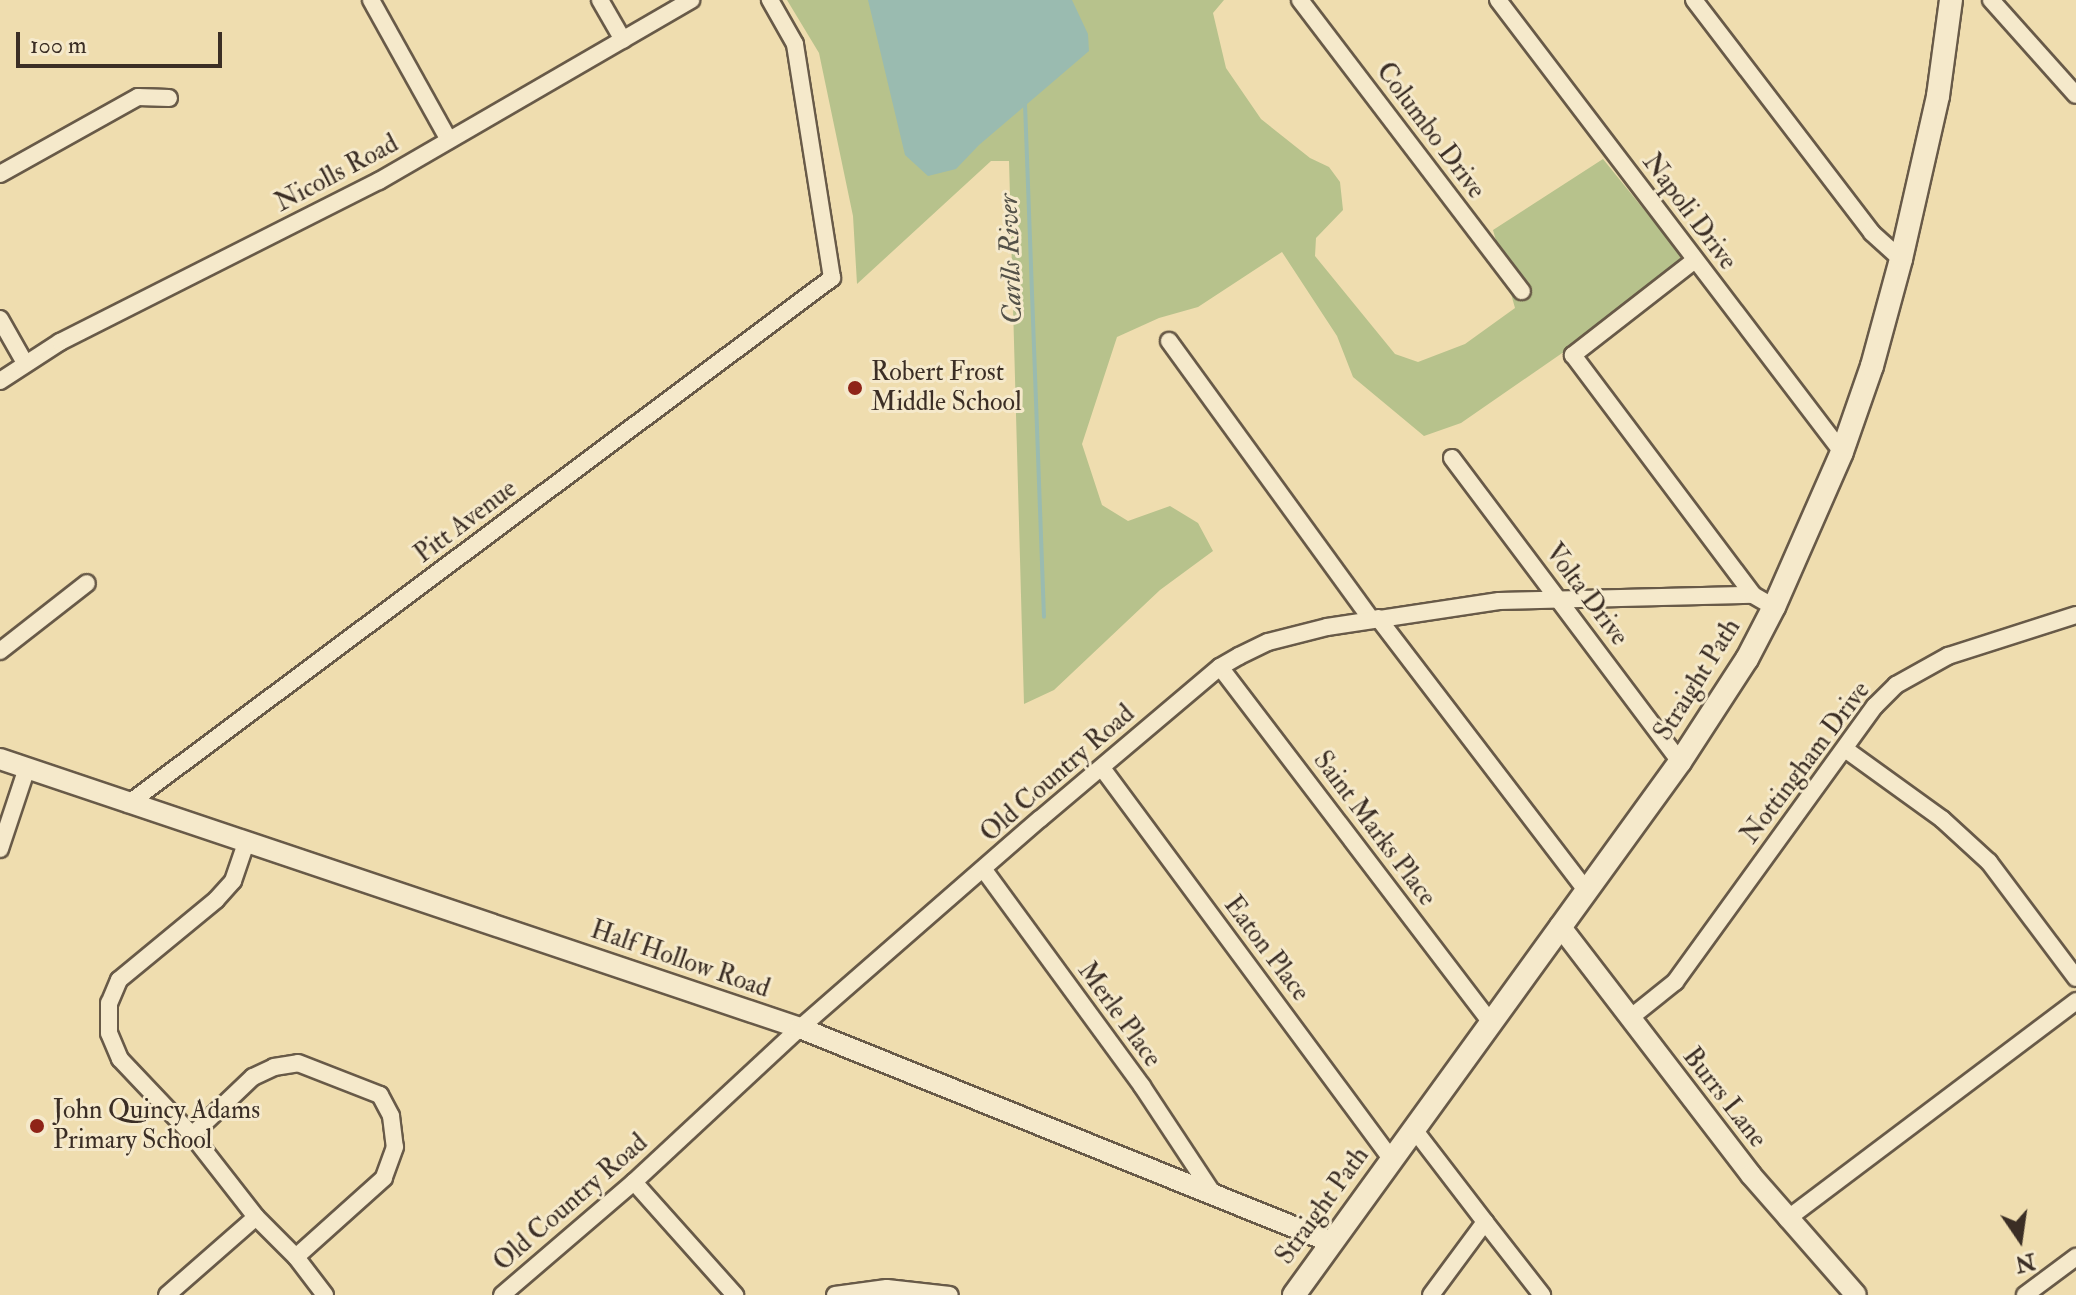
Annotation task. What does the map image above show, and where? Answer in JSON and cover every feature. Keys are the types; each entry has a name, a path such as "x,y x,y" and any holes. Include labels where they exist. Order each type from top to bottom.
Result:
{"main road":[{"name":"Straight Path","path":"1294,1295 1680,762 1747,659 1774,607 1842,452 1872,366 1901,259 1938,96 1951,0"}],"street":[{"path":"371,0 449,140"},
{"path":"600,0 623,40"},
{"name":"Nicolls Road","path":"0,381 25,363 379,181 691,0"},
{"name":"Pitt Avenue","path":"128,804 832,278 795,44 770,0"},
{"name":"Columbo Drive","path":"1300,0 1522,291"},
{"name":"Napoli Drive","path":"1498,0 1842,452"},
{"path":"1694,0 1872,233 1901,259"},
{"path":"1991,0 2076,95"},
{"path":"0,174 138,97 169,98"},
{"path":"1695,260 1573,355 1753,595 1774,607"},
{"path":"0,319 25,363"},
{"path":"1169,341 1375,619 1587,891"},
{"name":"Volta Drive","path":"1452,458 1680,762"},
{"path":"0,651 87,583"},
{"name":"Old Country Road","path":"502,1295 634,1182 800,1028 1220,667 1268,642 1375,619 1499,601 1753,595"},
{"name":"Nottingham Drive","path":"1630,1018 1675,982 1875,706 1896,685 1948,656 2076,615"},
{"name":"Saint Marks Place","path":"1220,667 1490,1021"},
{"path":"1845,749 1942,819 1989,862 2076,978"},
{"name":"Half Hollow Road","path":"0,759 800,1028 1331,1242"},
{"path":"0,849 27,768"},
{"name":"Eaton Place","path":"1102,768 1391,1159"},
{"path":"246,843 233,881 189,926 119,980 109,1003 109,1033 120,1059 192,1135 256,1217 296,1257 325,1295"},
{"name":"Merle Place","path":"984,870 1142,1086 1212,1192"},
{"name":"Burrs Lane","path":"1560,926 1787,1219 1856,1295"},
{"path":"1787,1219 2076,1001"},
{"path":"192,1135 253,1077 274,1067 298,1063 380,1095 391,1116 395,1147 384,1178 296,1257"},
{"path":"1413,1128 1542,1295"},
{"path":"634,1182 735,1295"},
{"path":"167,1295 256,1217"},
{"path":"1431,1295 1485,1222"},
{"path":"2025,1295 2076,1257"},
{"path":"835,1295 887,1288 950,1295"}],"green space":[{"path":"787,0 1224,0 1213,13 1226,68 1261,119 1310,158 1329,167 1340,182 1343,210 1316,238 1315,256 1395,354 1418,362 1465,344 1515,308 1493,230 1603,159 1684,259 1581,340 1461,423 1424,436 1353,377 1337,336 1282,252 1198,307 1159,318 1117,337 1082,444 1102,505 1128,521 1170,506 1198,523 1213,551 1160,590 1054,690 1024,704 1009,161 991,161 857,284 853,216 819,53"}],"water":[{"path":"868,0 1072,0 1088,34 1089,51 979,145 956,169 928,176 905,155"}],"waterway":[{"name":"Carlls River","path":"1025,104 1044,617"}],"place":[{"name":"Robert Frost Middle School","path":"855,388"},
{"name":"John Quincy Adams Primary School","path":"37,1126"}]}
